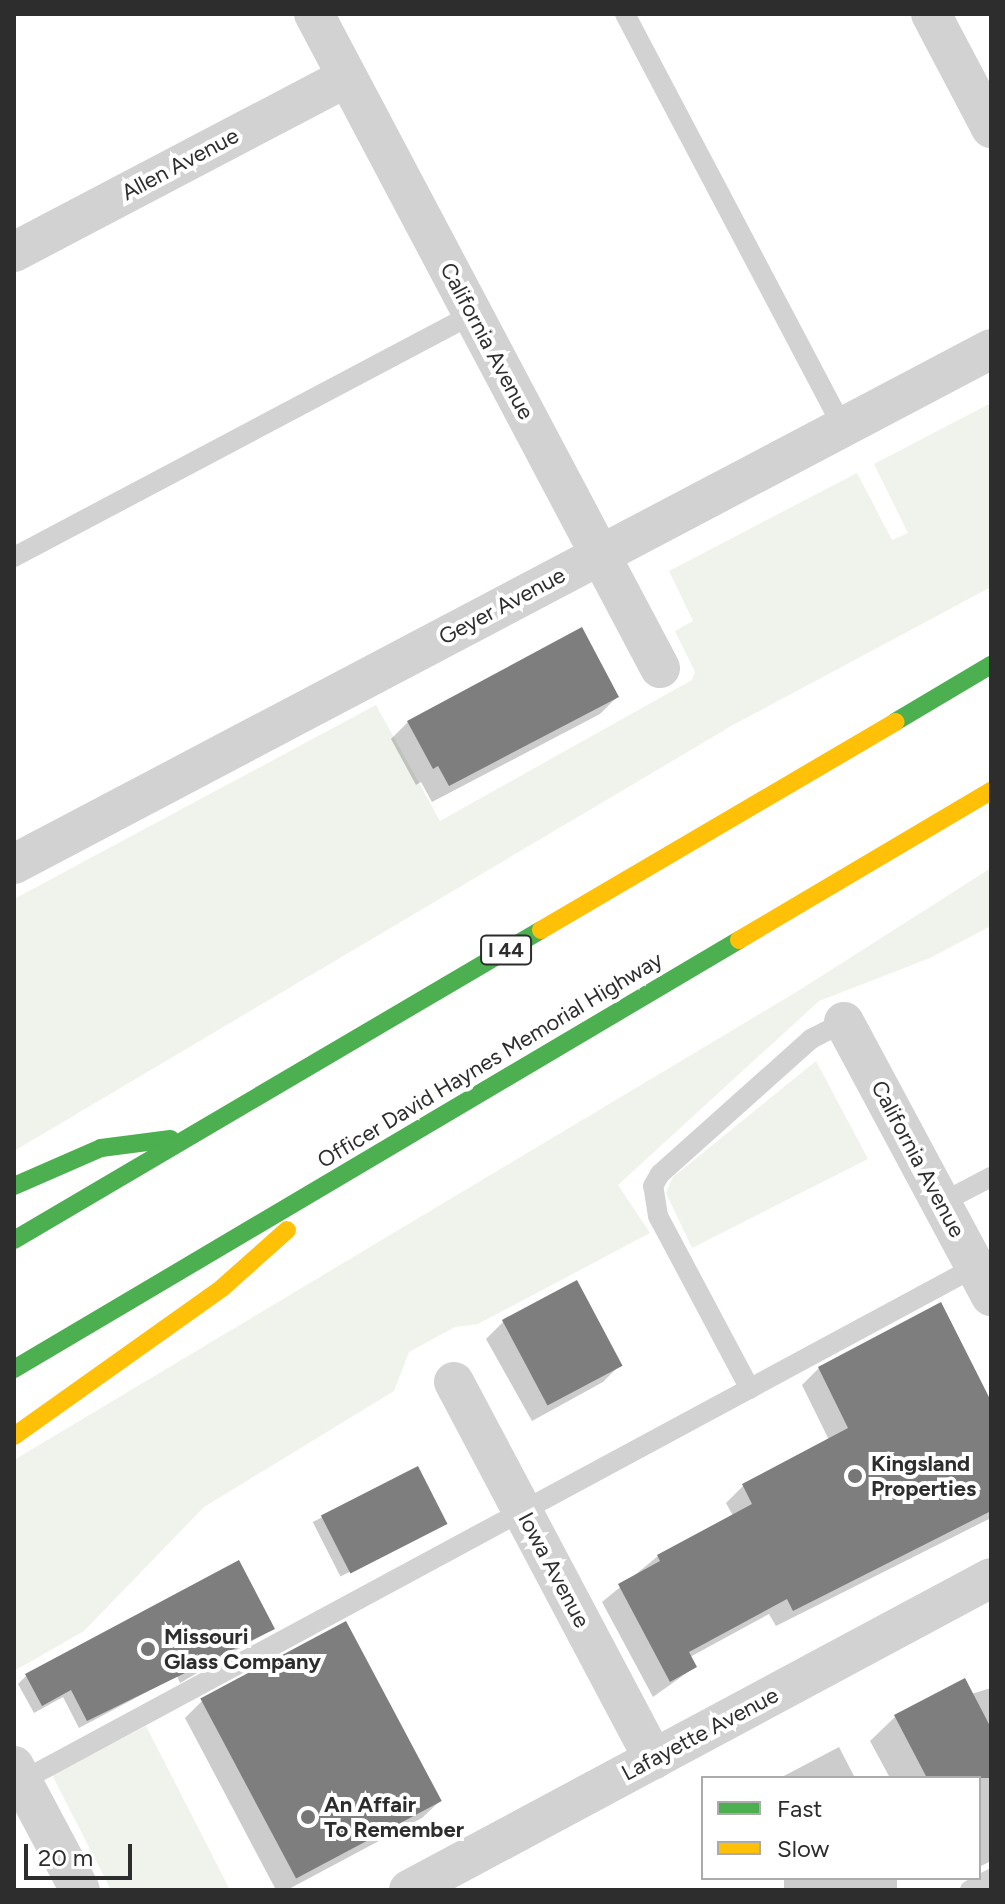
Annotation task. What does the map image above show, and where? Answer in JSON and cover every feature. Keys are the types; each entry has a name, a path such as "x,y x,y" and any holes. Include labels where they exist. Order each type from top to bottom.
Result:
{"highway":[{"name":"I 44","path":"14,1240 991,665"},
{"name":"Officer David Haynes Memorial Highway","path":"14,1369 991,791"},
{"path":"14,1186 101,1148 188,1137"},
{"path":"14,1436 222,1288 361,1164"}],"street":[{"name":"California Avenue","path":"314,14 660,668"},
{"path":"931,14 991,128"},
{"name":"Allen Avenue","path":"14,252 347,77"},
{"name":"Geyer Avenue","path":"14,864 991,349"},
{"name":"California Avenue","path":"844,1022 983,1281"},
{"name":"Iowa Avenue","path":"454,1382 654,1759"},
{"name":"Lafayette Avenue","path":"409,1890 991,1578"},
{"path":"17,1777 80,1890"}],"lane":[{"path":"625,14 843,427"},
{"path":"14,557 473,314"},
{"path":"750,1389 658,1216 653,1186 660,1174 811,1039 844,1022"},
{"path":"941,1203 991,1177"},
{"path":"17,1777 750,1389 983,1281"},
{"path":"970,1890 991,1879"}],"shaded area":[{"path":"991,403 991,587 733,725 14,1151 14,899 376,705 440,821 692,680 695,672 675,631 693,621 669,571 857,473 892,540 908,533 874,464"},
{"path":"991,868 991,926 930,958 819,1001 618,1185 650,1233 478,1324 455,1327 409,1352 394,1391 204,1507 84,1631 14,1671 14,1460 798,991"},
{"path":"816,1061 868,1159 692,1248 666,1193 673,1177"},
{"path":"146,1726 230,1890 111,1890 52,1775"}],"building":[{"path":"582,627 619,697 449,786 438,766 433,769 407,721"},
{"path":"577,1280 623,1366 547,1406 502,1320"},
{"path":"941,1302 991,1401 991,1511 793,1611 787,1599 689,1652 697,1667 670,1682 618,1584 660,1561 657,1555 752,1504 742,1484 848,1428 818,1367"},
{"path":"418,1466 448,1524 350,1573 321,1515"},
{"name":"Missouri Glass Company","path":"239,1560 275,1629 87,1721 71,1690 42,1706 25,1674"},
{"path":"346,1621 442,1801 296,1879 200,1698"},
{"path":"965,1678 991,1728 991,1778 926,1776 894,1715"}],"traffic: fast":[{"path":"895,722 991,665"},
{"path":"14,1240 541,930"},
{"path":"14,1369 739,940"},
{"path":"14,1186 101,1148 170,1139"}],"traffic: slow":[{"path":"541,930 895,722"},
{"path":"739,940 991,791"},
{"path":"14,1436 222,1288 287,1230"}],"place":[{"name":"Kingsland Properties","path":"855,1476"},
{"name":"Missouri Glass Company","path":"148,1649"},
{"name":"An Affair To Remember","path":"308,1817"}]}
